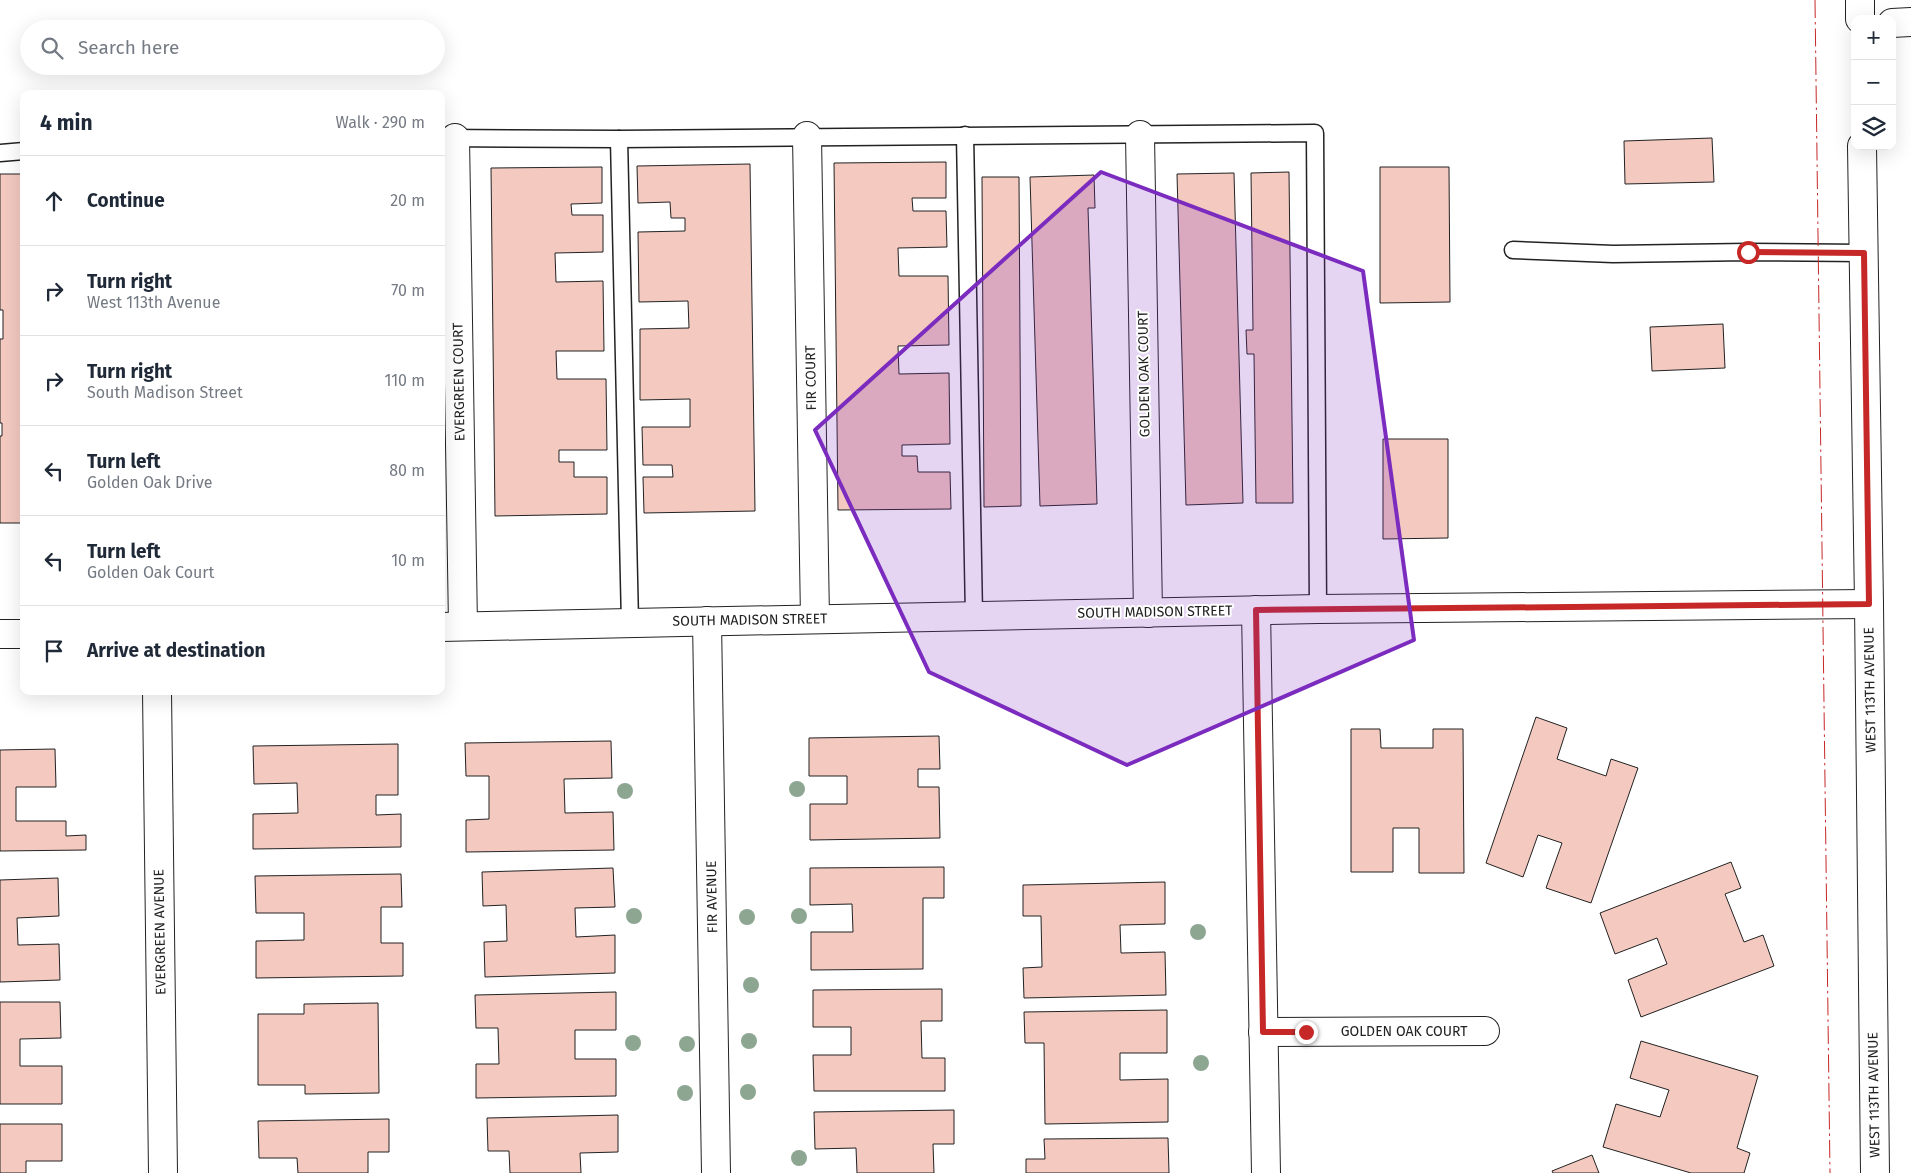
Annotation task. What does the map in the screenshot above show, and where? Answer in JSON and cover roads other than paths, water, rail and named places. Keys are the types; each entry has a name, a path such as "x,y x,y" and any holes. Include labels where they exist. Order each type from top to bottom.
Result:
{"street":[{"path":"1860,0 1860,15"},
{"path":"1896,23 1911,22"},
{"name":"GOLDEN OAK COURT","path":"1140,135 1148,612"},
{"name":"FIR COURT","path":"807,136 815,619"},
{"name":"EVERGREEN COURT","path":"448,138 452,626"},
{"name":"WEST 113TH AVENUE","path":"1862,150 1875,1173"},
{"name":"SOUTH MADISON STREET","path":"452,626 1318,609 1869,604"},
{"path":"1256,610 1266,1173"},
{"name":"FIR AVENUE","path":"707,621 716,1173"},
{"path":"0,634 20,634"},
{"name":"EVERGREEN AVENUE","path":"157,695 163,1173"},
{"name":"GOLDEN OAK COURT","path":"1263,1032 1484,1031"}],"lane":[{"path":"448,138 619,139 1315,133 1318,609"},
{"path":"965,136 974,616"},
{"path":"619,139 630,623"},
{"path":"0,153 20,151"},
{"path":"1512,250 1613,254 1864,253"}]}
